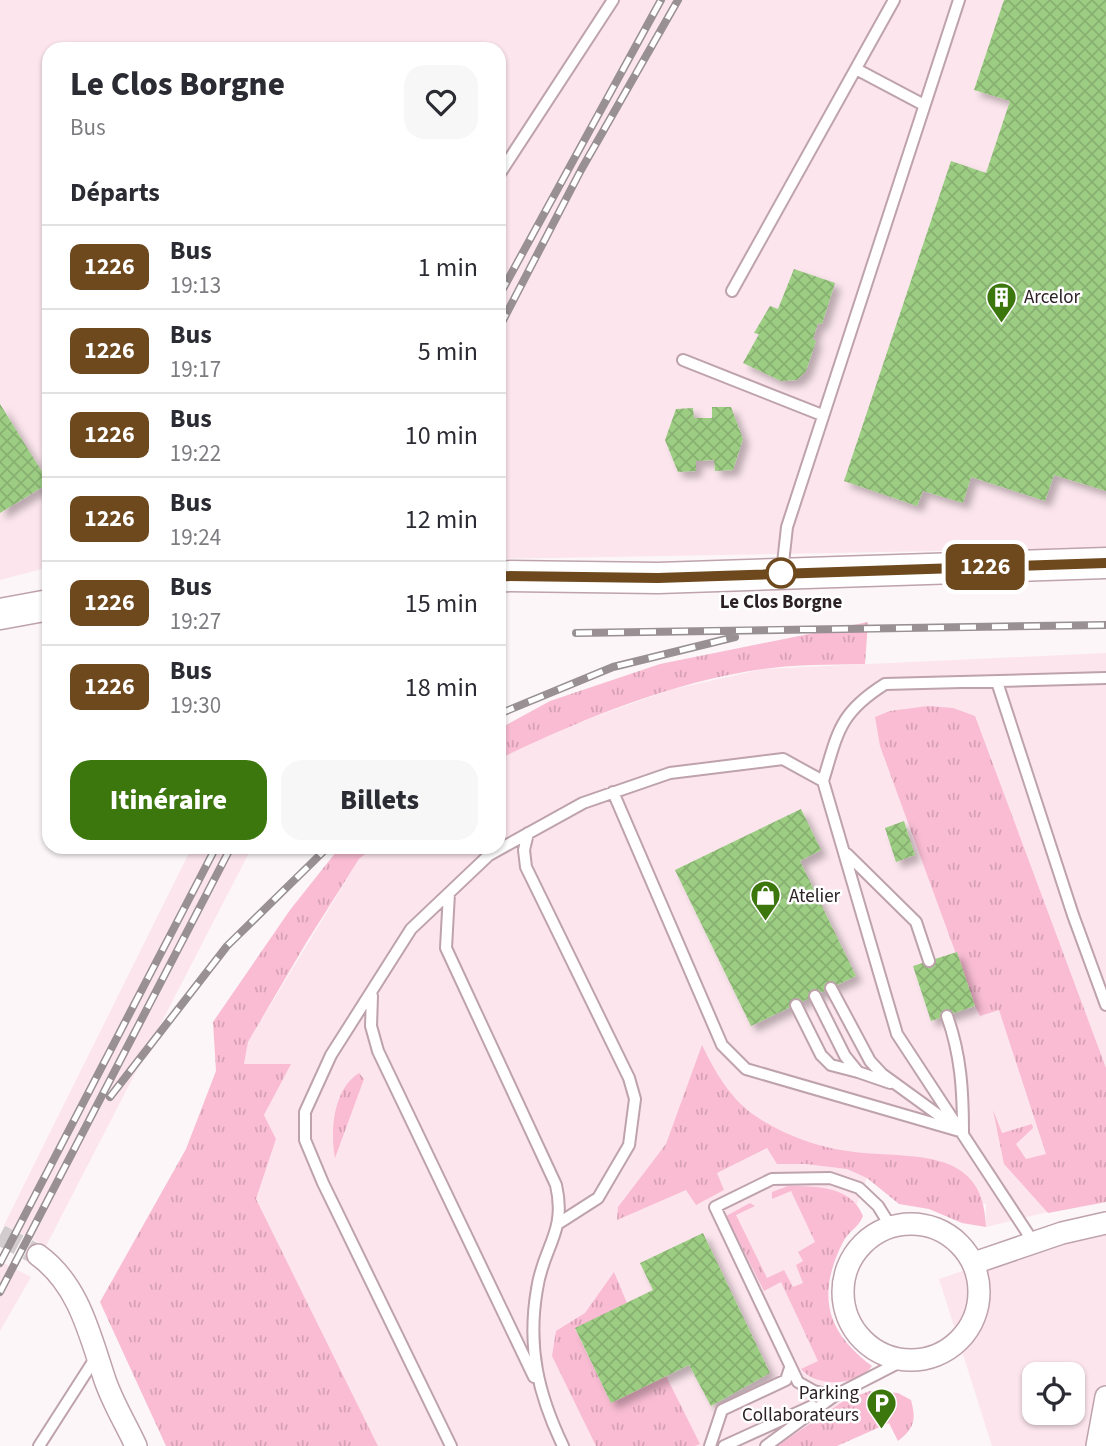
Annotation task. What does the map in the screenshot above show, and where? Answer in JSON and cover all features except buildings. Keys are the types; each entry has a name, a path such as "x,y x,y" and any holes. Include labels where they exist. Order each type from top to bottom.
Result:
{"street":[{"path":"506,576 658,578 1106,563"},
{"path":"0,614 42,606"},
{"path":"974,1263 1106,1223"},
{"path":"923,1224 944,1231 962,1245 974,1263 980,1284 979,1306 971,1327 957,1344 938,1356 904,1360 892,1358 871,1347 854,1331 844,1309 842,1286 849,1263 862,1244 880,1230 923,1224"},
{"path":"38,1255 55,1268 73,1293 98,1354 104,1378 136,1446"},
{"path":"1097,1446 1106,1397"}],"lane":[{"path":"506,164 612,0"},
{"path":"732,291 894,0"},
{"path":"781,573 787,527 959,0"},
{"path":"856,69 924,105"},
{"path":"683,360 822,415"},
{"path":"1034,1243 897,1034 823,781 839,730 857,702 885,684 1106,678"},
{"path":"998,682 1073,915 1106,1005"},
{"path":"506,845 583,803 670,774 783,759 823,781"},
{"path":"613,792 722,1045 746,1069 963,1132"},
{"path":"528,833 524,850 526,867 629,1078 635,1099 635,1120 629,1145 598,1198 559,1223"},
{"path":"845,852 916,922 929,961"},
{"path":"451,1446 323,1183 305,1140 305,1112 331,1055 411,929 491,854"},
{"path":"449,893 446,948 556,1185 559,1223 537,1288 533,1346 537,1385"},
{"path":"831,988 870,1061 963,1132"},
{"path":"373,989 371,1026 378,1051 537,1385 544,1408 563,1446"},
{"path":"815,996 845,1056 858,1072"},
{"path":"796,1005 821,1055 831,1065 858,1072 871,1079 897,1084"},
{"path":"947,1016 958,1044 963,1084 963,1132"},
{"path":"834,1396 814,1391 798,1382 715,1208 772,1179 831,1178 859,1188 878,1206 891,1227"},
{"path":"39,1446 98,1354"},
{"path":"724,1446 834,1396 904,1360"},
{"path":"710,1446 722,1410 786,1380 790,1367"},
{"path":"766,1446 834,1396"}],"shaded area":[{"path":"0,0 1106,0 1106,548 506,559 506,42 42,42 42,569 0,580"},
{"path":"1106,653 1106,1198 986,1227 986,1204 907,1192 867,1178 854,1212 829,1231 819,1339 845,1400 777,1446 378,1446 256,1199 276,1139 264,1115 290,1064 244,1064 248,1042 359,859 365,854 506,854 506,756 555,731 669,690 763,669"},
{"path":"189,854 248,854 46,1246 4,1225"},
{"path":"1106,1225 1106,1446 992,1446 939,1279 1092,1227"},
{"path":"0,1261 31,1277 0,1331"}],"green space":[{"path":"868,622 865,664 775,667 695,683 595,716 506,756 506,725 550,701 660,664"},
{"path":"928,706 953,708 975,716 1106,1068 1106,1202 1048,1213 1004,1164 993,1110 1002,1133 1032,1124 1033,1128 1016,1144 1026,1159 1046,1154 999,1010 980,1016 975,1006 880,746 875,717 890,711"},
{"path":"334,854 365,854 359,859 306,943 248,1042 244,1064 291,1064 264,1115 276,1139 256,1199 378,1446 166,1446 100,1302 186,1149 216,1071 213,1022 290,910"},
{"path":"702,1045 718,1075 739,1102 777,1129 836,1149 917,1157 957,1168 972,1181 982,1200 986,1227 962,1223 929,1209 899,1204 867,1178 847,1169 777,1164 767,1148 717,1173 724,1190 696,1205 686,1190 617,1220 618,1207 666,1144"},
{"path":"359,1073 364,1079 335,1158 335,1112 344,1089"},
{"path":"788,1186 810,1186 841,1193 857,1206 863,1216 843,1242 830,1278 828,1295 835,1325 856,1353 872,1366 858,1378 827,1382 808,1375 801,1369 818,1361 781,1282 764,1291 726,1216 750,1203 755,1206 736,1215 767,1278 784,1270 793,1287 803,1283 796,1265 803,1261 798,1252 815,1242 791,1191 772,1199 772,1192"},
{"path":"614,1272 627,1303 575,1329 611,1403 666,1376 700,1444 596,1446 552,1356 556,1331 585,1313"},
{"path":"870,1391 898,1393 911,1400 913,1423 898,1441 889,1423 837,1446 777,1446 845,1400"}],"tunnel":[{"path":"0,1235 38,1255"}],"railway":[{"path":"506,283 661,0"},
{"path":"506,315 581,170 678,0"},
{"path":"576,633 1106,625"},
{"path":"506,711 613,667 735,637"},
{"path":"0,1263 212,854"},
{"path":"0,1292 227,854"},
{"path":"110,1097 227,946 321,854"}],"bus line":[{"name":"1226","path":"506,576 658,578 1106,563"}],"place":[{"name":"Arcelor","path":"1001,324"},
{"name":"Le Clos Borgne","path":"781,573"},
{"name":"Atelier","path":"766,923"},
{"name":"Parking Collaborateurs","path":"882,1431"}]}
